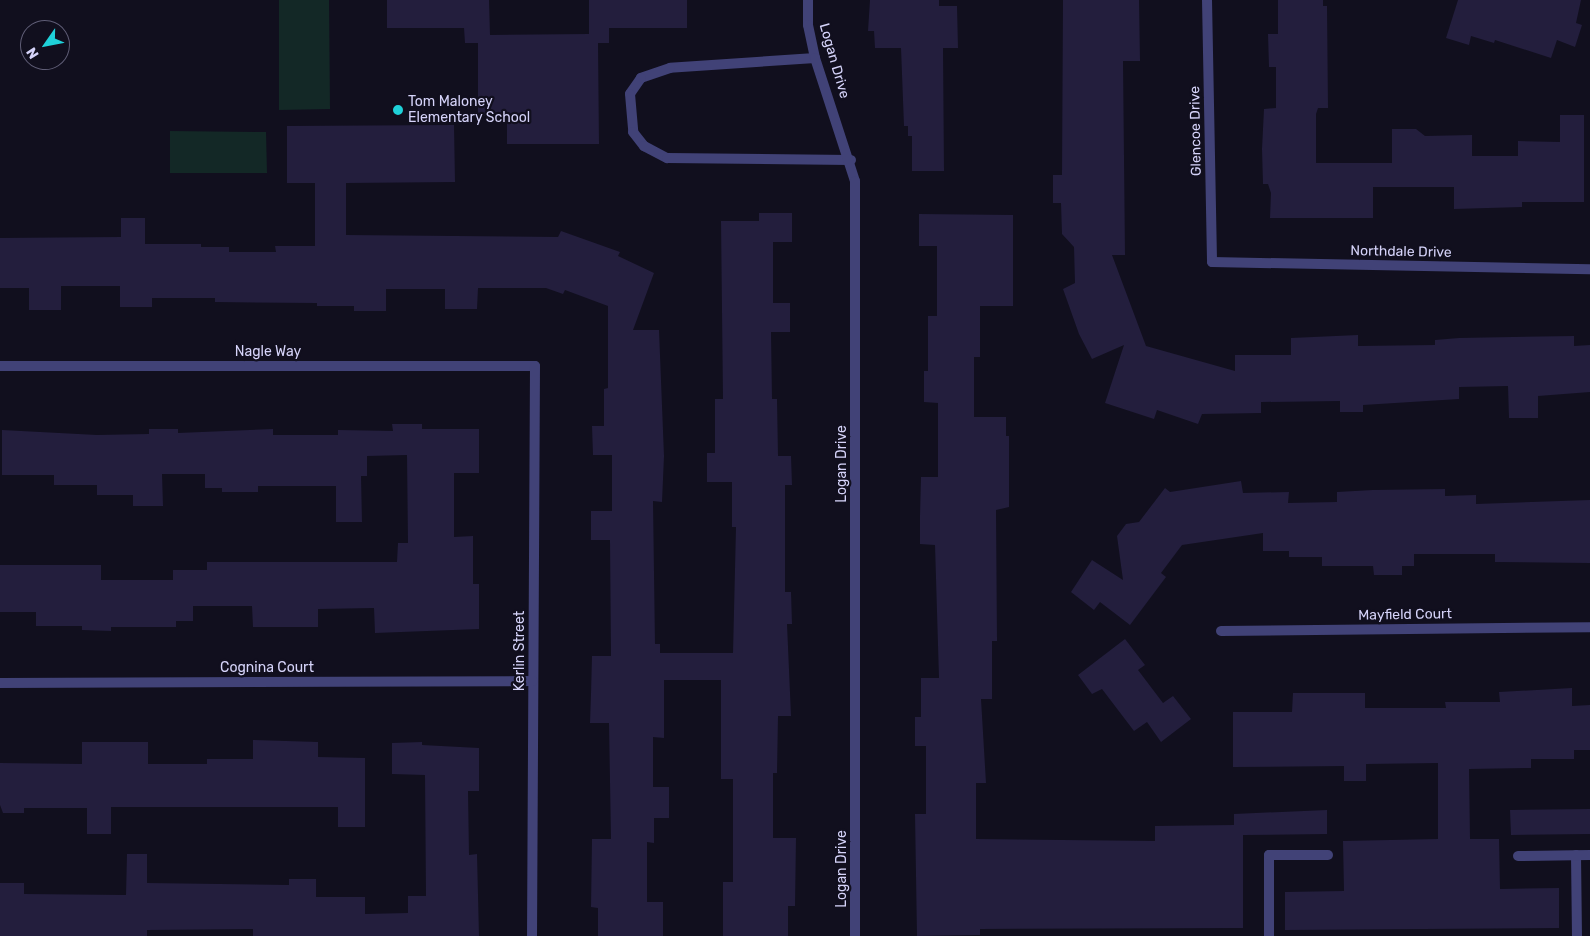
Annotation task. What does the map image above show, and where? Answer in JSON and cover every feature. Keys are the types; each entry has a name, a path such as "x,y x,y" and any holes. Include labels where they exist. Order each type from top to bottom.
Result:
{"street":[{"name":"Logan Drive","path":"808,0 808,25 815,58 850,160 856,243 855,936"},
{"name":"Glencoe Drive","path":"1207,0 1212,262"},
{"path":"815,58 670,68 641,78 630,94 633,132 644,146 668,158 850,160"},
{"name":"Northdale Drive","path":"1212,262 1590,269"},
{"name":"Nagle Way","path":"0,366 535,366"},
{"name":"Kerlin Street","path":"532,936 535,366"},
{"name":"Mayfield Court","path":"1221,631 1590,627"},
{"name":"Cognina Court","path":"0,683 533,681"},
{"path":"1269,936 1269,855 1328,855"},
{"path":"1518,856 1590,855"},
{"path":"1576,856 1578,936"}],"green space":[{"path":"279,0 329,0 330,109 279,110"},
{"path":"170,131 266,132 267,173 170,173"}],"building":[{"path":"387,0 489,0 490,35 589,34 589,0 687,0 687,28 609,28 609,43 598,43 599,144 507,144 507,116 478,116 478,43 465,43 464,28 387,28"},
{"path":"870,0 939,0 939,6 957,6 958,48 943,48 944,171 912,171 912,136 908,136 908,126 904,126 901,48 875,48 874,31 868,31"},
{"path":"1063,0 1139,0 1140,61 1123,61 1125,255 1112,255 1146,346 1235,371 1235,355 1291,355 1291,338 1358,335 1358,346 1435,345 1435,340 1459,338 1574,336 1574,346 1590,345 1590,392 1538,396 1538,418 1509,418 1508,386 1459,387 1459,399 1363,405 1363,412 1340,412 1340,401 1261,402 1261,413 1202,414 1198,424 1157,410 1154,419 1105,403 1124,345 1092,359 1079,334 1063,289 1075,283 1074,247 1062,234 1061,203 1053,203 1053,175 1062,175"},
{"path":"1278,0 1323,0 1323,6 1327,6 1328,108 1318,108 1316,114 1316,163 1392,163 1392,129 1416,129 1425,136 1472,135 1472,156 1518,156 1518,141 1560,142 1560,115 1584,115 1584,202 1522,202 1522,207 1454,209 1454,187 1373,187 1373,218 1270,218 1271,193 1268,184 1263,184 1262,149 1264,109 1276,108 1276,67 1269,67 1268,34 1278,34"},
{"path":"1458,0 1581,0 1576,23 1582,25 1575,47 1557,40 1551,58 1495,40 1494,43 1471,36 1469,45 1446,38"},
{"path":"454,125 455,182 346,183 346,235 558,237 561,231 620,252 618,256 654,273 633,330 659,330 664,456 662,502 653,501 655,644 660,644 660,653 733,653 736,527 732,527 732,482 707,482 707,453 715,453 715,399 723,399 721,221 759,221 759,213 792,213 792,242 773,242 773,303 790,303 790,332 771,332 772,399 777,399 778,456 791,456 792,485 785,485 785,592 791,592 792,624 787,624 791,716 778,716 777,773 773,773 773,838 796,838 795,906 788,906 788,936 723,936 723,882 733,882 733,779 721,779 721,680 664,680 664,738 653,737 653,787 669,787 669,818 654,818 654,843 647,842 647,902 663,902 663,936 598,936 598,908 591,907 592,839 611,839 609,723 590,723 592,656 611,656 610,540 591,540 591,511 612,511 612,455 593,455 592,426 604,426 604,389 608,388 608,306 565,290 563,294 546,288 478,288 477,309 445,309 445,289 386,289 386,311 354,311 354,306 317,306 317,303 215,302 215,298 152,298 152,307 120,307 120,286 61,286 61,310 29,310 29,288 0,288 0,238 121,237 121,218 145,218 145,244 201,244 201,247 229,247 229,252 276,252 275,246 315,246 315,183 287,183 287,126"},
{"path":"919,214 1013,215 1013,306 980,306 980,357 974,357 974,417 1006,417 1006,436 1009,436 1009,507 996,510 997,641 992,641 992,699 981,699 986,783 976,783 976,839 1155,841 1155,826 1234,825 1234,814 1327,810 1327,834 1243,835 1243,928 980,929 980,935 917,936 915,814 926,814 926,746 915,746 915,717 921,717 921,678 939,678 935,545 920,544 921,477 938,477 938,403 924,402 924,371 928,371 928,316 937,316 937,246 919,246"},
{"path":"392,424 422,424 422,429 479,429 479,473 454,473 454,537 473,536 473,584 479,584 479,629 375,633 374,608 318,609 318,627 253,627 252,606 193,606 193,621 176,621 176,627 111,627 111,631 82,630 82,626 36,626 36,612 0,612 0,565 101,565 101,580 173,580 173,570 207,570 207,562 397,562 398,543 408,543 407,455 367,456 367,476 361,476 362,522 336,522 336,486 258,486 258,492 222,492 222,488 205,488 205,474 162,474 163,506 133,506 133,495 97,495 97,485 54,485 54,475 2,475 2,430 97,435 149,434 149,429 178,429 178,433 273,429 273,435 338,435 338,430 393,431"},
{"path":"1241,481 1243,493 1289,492 1288,503 1337,502 1337,492 1445,489 1445,496 1476,495 1476,504 1590,500 1590,563 1495,562 1495,554 1414,554 1414,566 1402,566 1402,575 1374,575 1373,566 1322,566 1322,557 1289,557 1289,551 1263,551 1263,533 1182,545 1161,573 1166,577 1130,625 1100,602 1094,610 1071,592 1092,560 1123,580 1117,536 1126,524 1139,522 1165,488 1170,492"},
{"path":"1125,639 1145,665 1138,670 1163,703 1173,696 1191,719 1161,742 1147,722 1134,731 1102,689 1092,694 1078,675"},
{"path":"1572,688 1572,706 1590,705 1590,750 1574,750 1574,759 1531,759 1531,768 1469,769 1470,839 1499,839 1500,889 1559,888 1559,928 1285,930 1285,892 1344,891 1343,841 1438,839 1438,763 1366,764 1366,781 1344,781 1344,766 1233,767 1233,712 1292,712 1293,693 1365,693 1365,708 1446,708 1445,702 1500,702 1499,692"},
{"path":"253,740 318,742 318,757 365,758 365,827 338,827 338,807 111,807 111,834 87,834 87,808 24,808 24,813 3,813 0,805 0,763 82,764 82,742 148,742 148,764 207,764 207,759 253,759"},
{"path":"422,742 422,745 479,748 479,791 468,791 469,855 477,854 479,936 253,936 253,929 147,930 147,936 0,936 0,883 24,883 24,894 126,895 127,854 147,854 147,883 289,885 289,879 316,879 316,897 365,897 365,914 408,913 408,896 426,896 425,775 392,774 392,743"},
{"path":"1590,809 1590,834 1511,835 1510,810"}],"place":[{"name":"Tom Maloney Elementary School","path":"398,110"}]}
